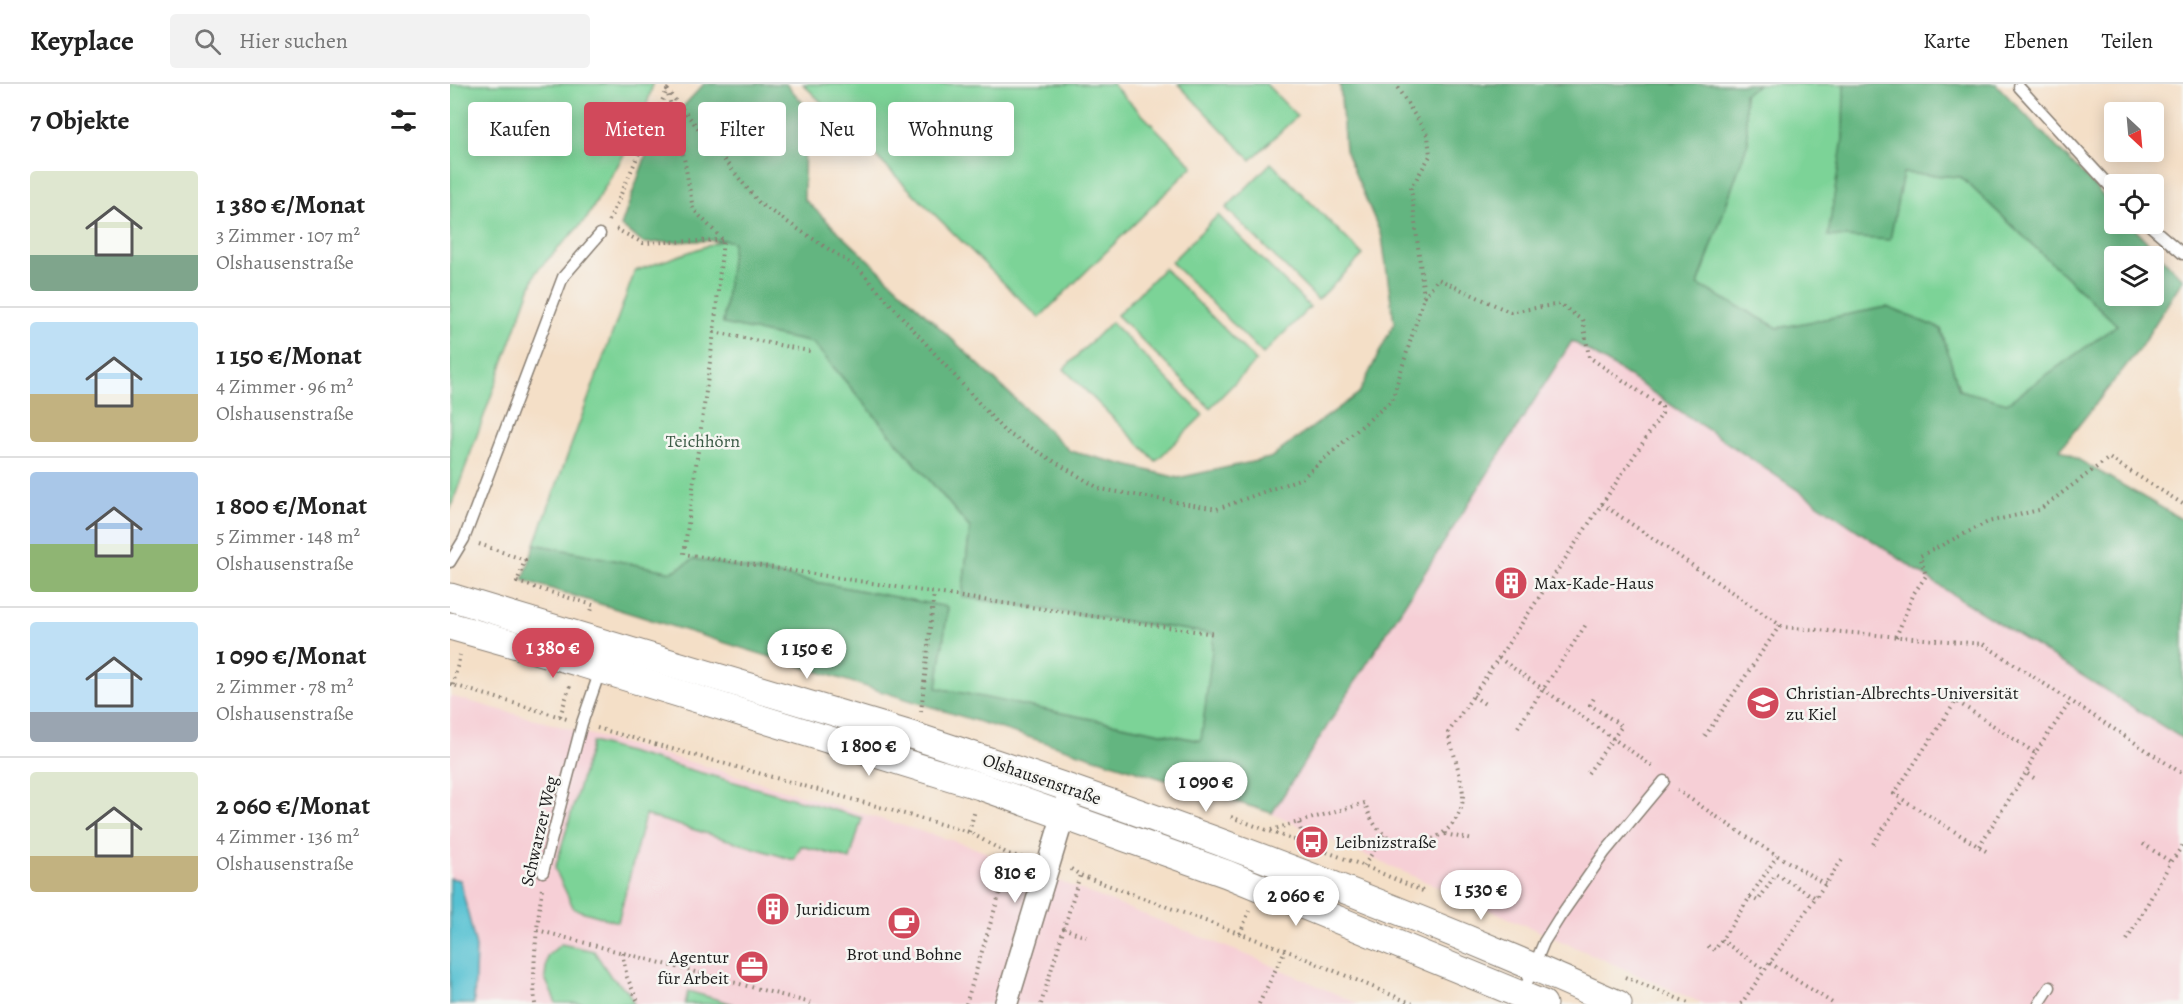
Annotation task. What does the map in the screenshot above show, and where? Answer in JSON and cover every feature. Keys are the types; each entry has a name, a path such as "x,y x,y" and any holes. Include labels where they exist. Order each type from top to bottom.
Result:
{"street":[{"name":"Olshausenstraße","path":"450,597 914,736 1227,874 1533,1000"},
{"name":"Olshausenstraße","path":"458,629 601,670 980,786 1067,802 1266,858 1533,966 1618,1004"},
{"path":"1006,1004 1067,802"}],"lane":[{"path":"2019,87 2104,180"},
{"path":"450,562 464,539 563,277 600,234"},
{"path":"2160,234 2183,254"},
{"name":"Schwarzer Weg","path":"543,872 582,723 601,670"},
{"path":"1533,1000 1533,966 1544,942 1605,852 1664,781"},
{"path":"2039,1004 2050,987"}],"path":[{"path":"671,84 607,224 644,243 723,240"},
{"path":"1395,84 1428,135 1430,156 1411,188 1424,297"},
{"path":"667,90 684,158 693,208 723,240 714,332 684,554 1215,634"},
{"path":"667,90 760,204 860,269 1004,431 1100,489 1217,509 1302,478 1392,400 1424,297 1438,279 1510,312 1560,304 1583,321 1589,357 1662,407 1662,414 1448,733 1463,796 1458,817 1445,834 1422,843 1403,842 1384,835 1371,820 1365,803 1270,831"},
{"path":"714,332 813,352"},
{"path":"1896,637 1914,593 1926,576 1920,556 1988,522 2039,510 2109,458 2183,504"},
{"path":"1602,504 1783,627 1983,644 2183,774"},
{"path":"464,539 525,560 517,582 593,605 591,613"},
{"path":"914,736 921,714 934,593"},
{"path":"1518,727 1587,623"},
{"path":"1705,736 1780,625"},
{"path":"458,629 452,684 560,717"},
{"path":"1499,658 1656,769 1664,781 1825,884"},
{"path":"1473,696 1488,706"},
{"path":"1588,773 1622,726 1590,705 1594,698"},
{"path":"1986,851 1894,794 1956,701 2035,753"},
{"path":"1979,846 2026,773 2035,753 2071,701"},
{"path":"582,723 969,832 1008,854 1074,869 1080,875 1285,950 1413,1004"},
{"path":"2026,773 2034,778"},
{"path":"1873,844 1903,799"},
{"path":"1299,823 1305,844"},
{"path":"1445,834 1473,840"},
{"path":"1364,866 1384,835"},
{"path":"2143,844 2171,862"},
{"path":"2127,940 2183,845"},
{"path":"966,1004 1003,882 1008,854"},
{"path":"1708,946 1715,950 1778,856"},
{"path":"1741,1004 1842,860"},
{"name":"Schwarzer Weg","path":"535,1004 533,983 543,872"},
{"path":"1750,897 1758,901 1776,874 1816,898"},
{"path":"1041,1004 1080,875"},
{"path":"1240,934 1249,911"},
{"path":"1063,928 1086,937"},
{"path":"537,930 815,1004"},
{"path":"1721,940 1765,970"},
{"path":"1259,1004 1285,950"},
{"path":"622,952 627,977 639,1004"},
{"path":"1770,963 1834,1004"}],"shaded area":[{"name":"Christian-Albrechts-Universität zu Kiel","path":"1572,340 1619,370 2183,520 2183,1004 1704,1004 1272,814"},
{"path":"450,696 708,767 967,845 1257,959 1359,1004 450,1004"}],"green space":[{"path":"450,84 653,84 648,102 584,102 584,156 623,156 587,218 536,272 450,510"},
{"path":"704,84 786,84 802,102 798,102 798,156 804,156 804,199 1070,451 1178,478 1270,458 1359,393 1394,323 1382,237 1345,150 1340,84 1758,84 1744,94 1748,142 1698,285 1778,328 1887,307 1941,329 1959,390 2007,403 2117,325 1961,177 1903,173 1890,240 1828,236 1843,138 1844,84 1996,84 2104,197 2104,234 2140,234 2151,246 2104,246 2104,306 2164,306 2164,259 2183,279 2140,348 2060,449 2183,520 2183,739 1949,592 1619,370 1572,341 1272,813 523,580 535,544 672,572 694,559 948,607 937,688 1201,741 1214,634 962,597 970,528 813,343 723,324 733,242 723,240 643,243 621,226 646,156 686,156 686,103"},
{"path":"803,84 1112,84 1193,166 1039,318 876,156 876,102 821,102"},
{"path":"1178,84 1266,84 1297,116 1251,160"},
{"path":"1758,84 1844,84 1843,138 1903,173 1961,177 2117,325 2007,403 1959,390 1941,329 1887,307 1778,328 1698,285 1748,142 1744,94"},
{"path":"1271,163 1363,255 1318,300 1226,208"},
{"path":"1218,215 1310,307 1263,354 1171,262"},
{"name":"Teichhörn","path":"723,240 734,241 723,324 813,343 970,528 962,597 1215,634 1201,741 937,688 948,607 694,559 672,572 535,544 635,271"},
{"path":"1164,268 1256,361 1210,408 1117,315"},
{"path":"1111,322 1203,415 1156,461 1064,369"},
{"path":"592,742 862,818 850,859 801,846 794,860 645,815 618,922 574,909 555,869"},
{"path":"561,944 594,951 611,977 627,990 634,1004 556,1003 545,978 547,956"},
{"path":"688,991 733,1004 685,1004"}],"water":[{"path":"450,878 460,880 476,947 474,1004 450,1004"}],"place":[{"name":"Max-Kade-Haus","path":"1511,583"},
{"name":"Christian-Albrechts-Universität zu Kiel","path":"1763,703"},
{"name":"Leibnizstraße","path":"1312,842"},
{"name":"Juridicum","path":"773,909"},
{"name":"Brot und Bohne","path":"904,923"},
{"name":"Agentur für Arbeit","path":"752,967"}]}
